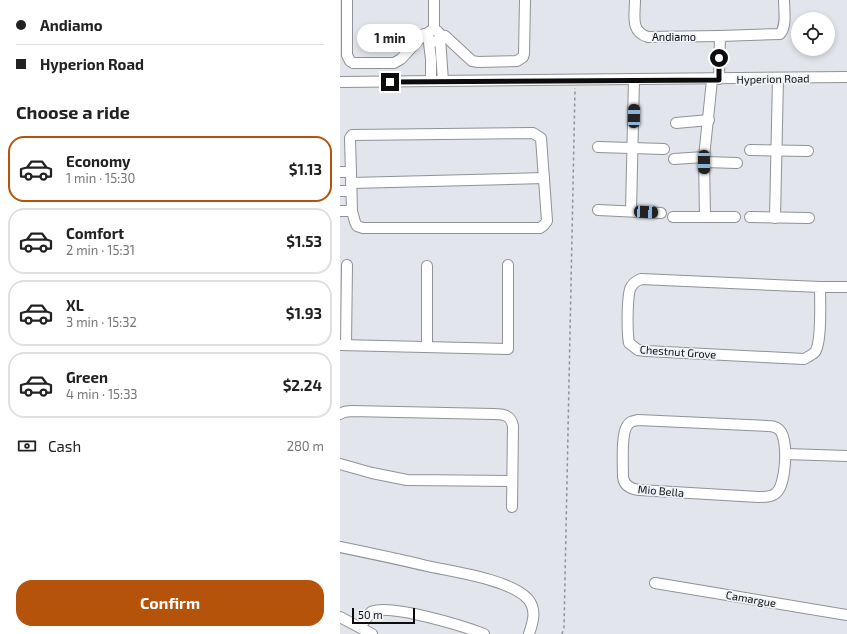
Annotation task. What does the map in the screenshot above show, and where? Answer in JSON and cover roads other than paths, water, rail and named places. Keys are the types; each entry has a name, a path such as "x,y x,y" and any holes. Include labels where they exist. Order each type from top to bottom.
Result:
{"street":[{"path":"347,0 347,55 353,63 394,63 401,58 424,34 445,36 472,61 517,61 523,57 524,54 524,0"},
{"path":"431,81 434,35 434,0"},
{"name":"Andiamo","path":"635,0 636,28 642,36 648,37 780,34 784,24 784,0"},
{"path":"434,35 443,81"},
{"path":"705,217 704,160 720,36"},
{"path":"775,218 778,78"},
{"name":"Hyperion Road","path":"340,82 847,78"},
{"path":"632,212 634,79"},
{"path":"676,123 709,120"},
{"path":"533,133 540,138 547,221 544,226 540,228 363,228 357,226 354,222 352,212 351,172 350,138 352,135 356,134 533,133"},
{"path":"598,147 664,149"},
{"path":"750,150 808,151"},
{"path":"674,159 737,163"},
{"path":"340,172 351,172"},
{"path":"340,191 351,187 544,178"},
{"path":"598,210 661,213"},
{"path":"340,211 352,212"},
{"path":"673,217 735,217"},
{"path":"750,217 809,218"},
{"path":"347,265 343,345 508,349 508,265"},
{"path":"427,266 427,347"},
{"name":"Chestnut Grove","path":"820,287 818,342 814,352 809,357 804,359 646,351 638,350 629,343 628,331 630,289 636,281 641,279 847,287"},
{"path":"340,414 351,411 493,414 506,416 512,421 513,426 512,507"},
{"name":"Mio Bella","path":"638,420 773,426 781,432 786,454 781,488 776,493 766,497 639,490 629,487 623,478 624,436 628,424 632,421 638,420"},
{"path":"786,454 847,456"},
{"path":"340,464 372,473 407,480 512,481"},
{"path":"340,547 480,578 511,588 521,593 532,605 534,618 529,634"},
{"name":"Camargue","path":"654,583 847,615"},
{"path":"360,627 370,612 380,609 448,622 484,634"},
{"path":"340,617 372,634"}]}
